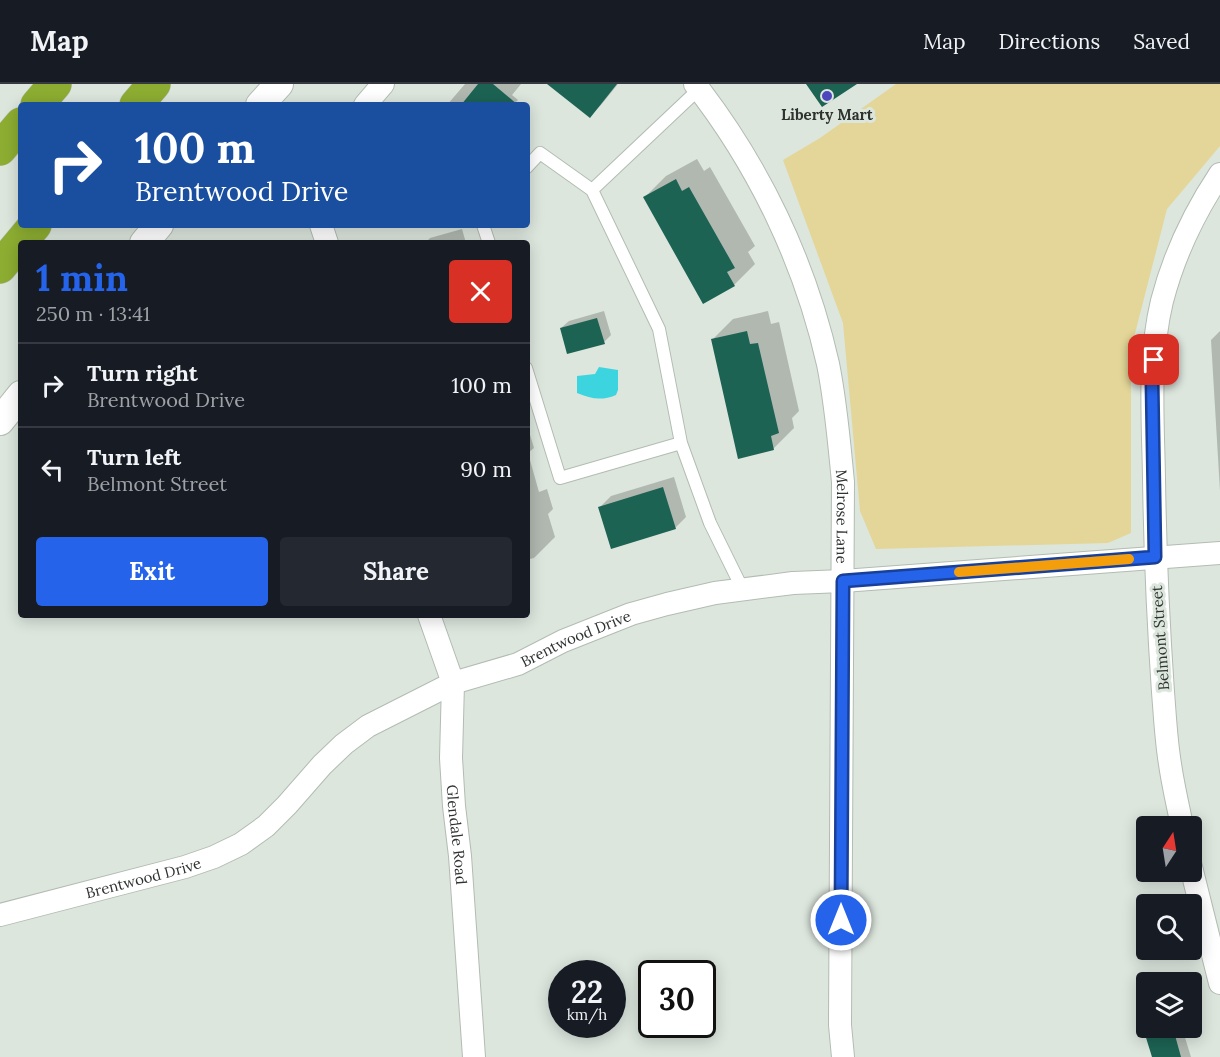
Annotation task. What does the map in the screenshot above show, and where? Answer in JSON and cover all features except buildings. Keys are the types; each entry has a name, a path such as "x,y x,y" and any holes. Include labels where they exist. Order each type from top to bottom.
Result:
{"highway":[{"path":"40,102 55,84"},
{"path":"139,102 154,84"},
{"path":"0,149 18,128"},
{"path":"22,240 32,228"},
{"path":"0,267 18,245"}],"street":[{"path":"263,102 279,84"},
{"path":"368,102 383,84"},
{"name":"Melrose Lane","path":"697,87 736,142 760,183 792,248 808,293 827,363 836,410 843,482 840,1025 843,1057"},
{"name":"Belmont Street","path":"1180,816 1169,763 1160,650 1155,557 1152,380 1155,341 1162,303 1173,265 1188,228 1206,194 1220,174"},
{"path":"146,240 156,228"},
{"path":"0,421 18,399"},
{"name":"Brentwood Drive","path":"0,915 185,867 214,857 241,844 273,819 344,744 368,726 453,683 518,664 563,641 631,614 696,597 793,583 1220,553"},
{"name":"Glendale Road","path":"430,618 453,683 451,758 474,1057"},
{"path":"1195,882 1220,983"}],"lane":[{"path":"592,190 697,87"},
{"path":"530,164 540,153 592,190 659,329 681,443 710,523 743,590"},
{"path":"530,381 560,478 681,443"}],"shaded area":[{"path":"896,84 1220,84 1220,146 1167,209 1131,349 1131,533 1108,543 876,549 860,511 843,323 783,160 820,138"}],"water":[{"path":"599,367 618,370 616,395 596,398 577,393 577,376 595,374"}],"slow traffic":[{"path":"959,572 1129,559"}],"place":[{"name":"Liberty Mart","path":"827,96"}],"route":[{"path":"841,920 843,581 1155,557 1152,380 1154,360"}]}
